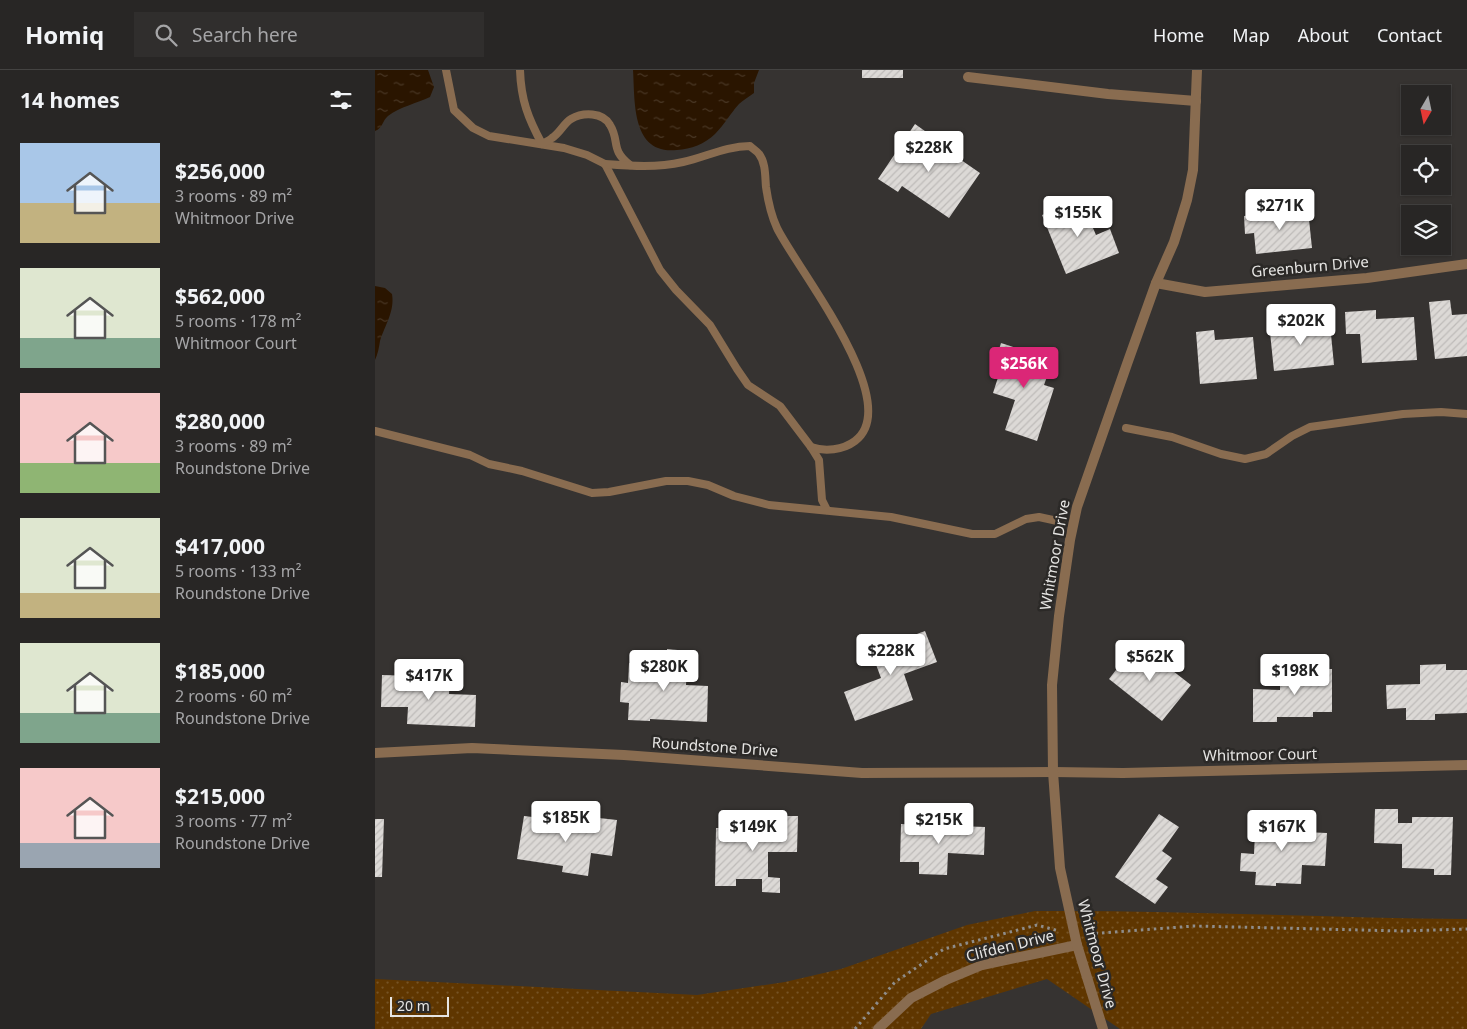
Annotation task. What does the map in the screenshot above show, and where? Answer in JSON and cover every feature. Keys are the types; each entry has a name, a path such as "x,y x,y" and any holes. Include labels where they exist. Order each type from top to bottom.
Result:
{"street":[{"name":"Whitmoor Drive","path":"1103,1029 1075,940 1059,868 1053,772 1053,685 1059,616 1073,522 1123,373 1156,283 1174,242 1187,200 1193,170 1197,70"},
{"path":"967,77 1108,94 1196,101"},
{"name":"Greenburn Drive","path":"1156,283 1205,292 1367,278 1467,264"},
{"name":"Roundstone Drive","path":"375,753 471,748 625,755 862,773 1053,772"},
{"name":"Whitmoor Court","path":"1053,772 1123,773 1467,765"},
{"name":"Clifden Drive","path":"878,1029 911,998 946,980 982,965 1075,940"}],"lane":[{"path":"445,70 454,110 473,128 489,136 563,148 587,155 605,164 630,166 653,166 683,162 736,146 751,146 760,155 764,167 770,208 776,227 838,325 848,345 865,392 868,408 864,432 856,440 832,450 811,447"},
{"path":"520,70 520,87 527,116 542,144"},
{"path":"542,144 553,138 569,120 579,115 591,114 602,117 610,124 615,136 616,148 623,160 630,166"},
{"path":"605,164 660,270 676,290 710,325 748,385 780,406 811,447 819,460 822,500 827,510"},
{"path":"1126,428 1172,437 1221,454 1245,458 1266,454 1310,427 1403,414 1441,412 1467,414"},
{"path":"375,431 470,455 489,464 522,471 591,493 609,492 666,481 688,481 769,505 891,517 933,524 972,534 995,534 1026,520 1039,517 1062,522"}],"path":[{"path":"1075,940 1194,926 1402,931 1467,929"}],"shaded area":[{"path":"1035,911 1467,919 1467,1029 1120,1029 1047,979 931,1014 921,1029 375,1029 375,979 697,995 785,982 841,969 967,925"}],"water":[{"path":"375,70 428,70 434,87 430,97 393,113 375,131"},
{"path":"633,70 759,70 754,83 754,93 739,104 715,134 707,141 677,150 662,149 651,144 643,135 636,110"},
{"path":"375,286 385,288 392,294 393,300 391,312 375,360"}],"building":[{"path":"862,70 903,70 903,78 862,78"},
{"path":"915,124 939,141 933,149 947,158 951,153 980,173 949,218 902,186 898,192 878,179"},
{"path":"1081,200 1096,235 1110,229 1119,253 1066,274 1042,215"},
{"path":"1308,210 1312,248 1256,254 1254,233 1245,234 1244,216"},
{"path":"1450,300 1452,315 1467,314 1467,356 1435,359 1429,302"},
{"path":"1376,310 1376,319 1414,317 1417,360 1362,363 1360,334 1346,334 1345,312"},
{"path":"1293,320 1294,327 1330,324 1334,365 1274,371 1269,323"},
{"path":"1214,330 1215,340 1253,337 1257,379 1200,384 1196,332"},
{"path":"1001,343 1053,360 1044,385 1054,388 1037,441 1005,430 1015,400 993,393 1003,362 996,359"},
{"path":"925,631 937,662 904,674 913,700 855,721 844,692 881,678 871,651"},
{"path":"1137,643 1191,685 1162,721 1109,679"},
{"path":"667,649 688,651 686,685 708,686 707,722 650,719 650,721 628,720 629,703 620,702 621,682 628,683 629,663 667,665"},
{"path":"1446,664 1446,670 1467,670 1467,713 1435,714 1435,720 1406,720 1406,708 1387,709 1386,685 1420,684 1420,665"},
{"path":"1280,669 1332,669 1332,712 1313,712 1313,717 1277,717 1277,722 1253,722 1253,689 1280,690"},
{"path":"382,675 450,677 449,694 476,695 475,727 407,724 408,707 381,707"},
{"path":"1375,809 1398,809 1398,823 1412,823 1412,817 1453,817 1451,875 1434,875 1434,869 1402,868 1402,844 1374,843"},
{"path":"1256,811 1282,813 1281,831 1327,833 1325,866 1302,865 1301,884 1276,883 1276,886 1255,885 1256,872 1240,871 1241,853 1254,854"},
{"path":"1159,814 1179,827 1162,851 1172,858 1156,879 1168,887 1155,904 1115,877"},
{"path":"524,816 550,819 549,825 589,830 590,817 617,820 612,856 591,853 588,876 562,872 563,866 517,859"},
{"path":"771,816 798,816 797,852 768,852 768,877 780,878 780,893 762,892 762,879 736,879 736,886 715,886 716,828 771,828"},
{"path":"375,819 384,819 382,877 375,877"},
{"path":"901,824 985,827 984,855 948,853 947,875 919,874 919,862 900,862"}]}
